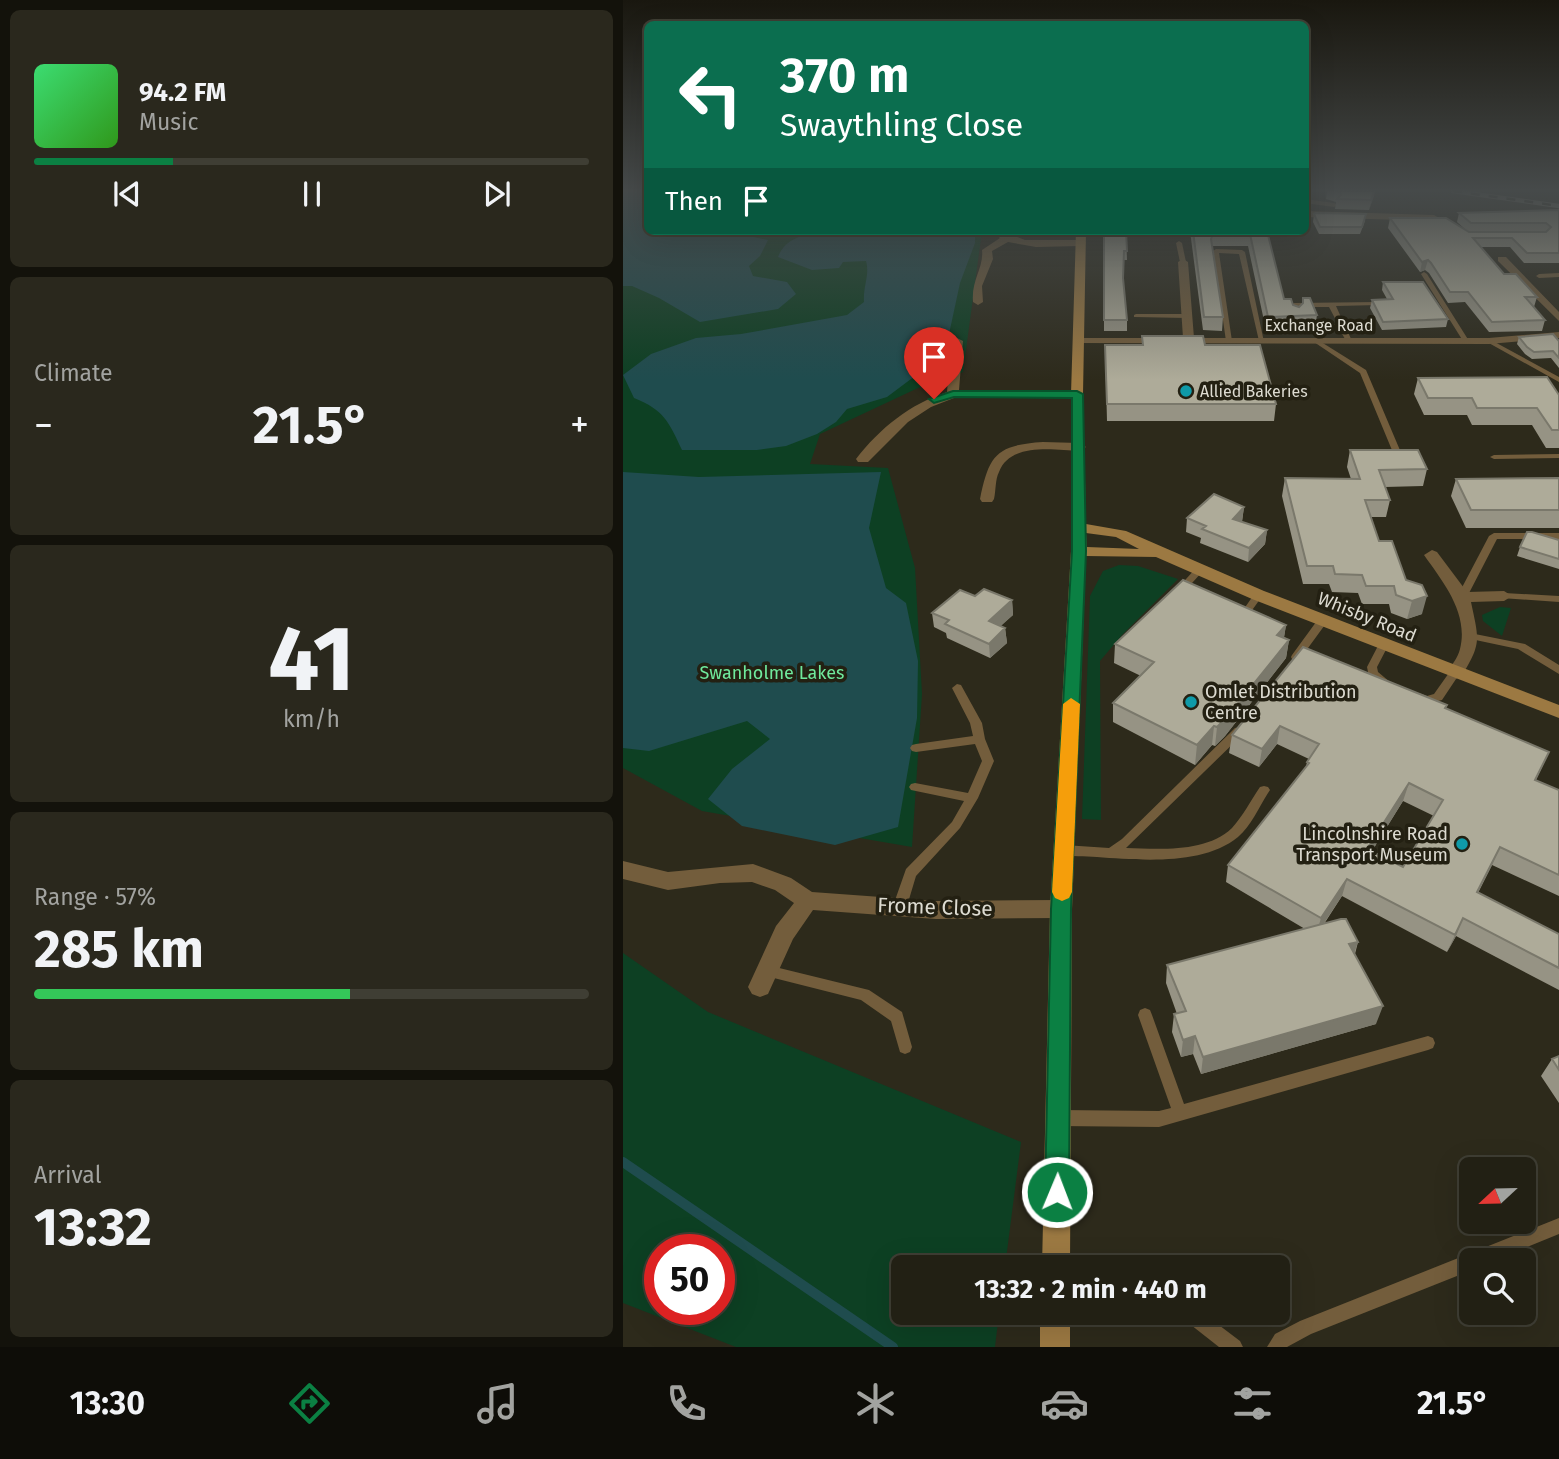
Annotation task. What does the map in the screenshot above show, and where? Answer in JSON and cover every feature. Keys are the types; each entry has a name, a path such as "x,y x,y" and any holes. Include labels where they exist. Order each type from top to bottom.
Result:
{"main road":[{"path":"1056,1255 1061,909 1079,551 1077,394 1081,254"},
{"name":"Whisby Road","path":"1078,528 1121,534 1258,595 1559,712"},
{"name":"Whisby Road","path":"1079,551 1161,554"},
{"path":"1055,1325 1055,1347"}],"street":[{"path":"978,302 977,286 987,254"},
{"path":"1502,259 1559,318"},
{"path":"1183,262 1189,341"},
{"path":"1519,276 1539,276"},
{"name":"Exchange Road","path":"1079,341 1489,341 1559,335"},
{"path":"953,394 957,341"},
{"path":"863,459 884,434 907,415 934,399 953,394 1077,394"},
{"path":"987,499 992,471 1000,459 1015,450 1034,446 1079,447"},
{"path":"1432,555 1462,597 1470,636 1468,652 1455,673"},
{"path":"1462,597 1504,596"},
{"name":"Frome Close","path":"623,870 668,881 753,873 783,884 808,901 936,910 1061,909"},
{"path":"763,979 784,933 808,901"}],"lane":[{"path":"1181,254 1183,262"},
{"path":"1216,254 1229,341"},
{"path":"1242,254 1262,341"},
{"path":"1552,268 1559,275"},
{"path":"1424,274 1465,341"},
{"path":"1539,276 1559,275"},
{"path":"1296,316 1294,305 1377,304"},
{"path":"1332,305 1349,341"},
{"path":"1136,316 1187,316"},
{"path":"1325,326 1370,326"},
{"path":"1316,341 1363,372 1398,455"},
{"path":"1489,341 1559,380"},
{"path":"1494,457 1559,456"},
{"path":"1462,597 1494,536 1559,536"},
{"path":"1172,598 1199,570"},
{"path":"1181,590 1193,596"},
{"path":"1242,618 1258,595"},
{"path":"1504,596 1559,599"},
{"path":"1229,612 1254,624"},
{"path":"1288,668 1323,620"},
{"path":"1470,636 1521,646 1559,670"},
{"path":"1291,641 1304,647"},
{"path":"1384,644 1372,667 1373,674 1378,679 1426,700 1438,697 1455,673"},
{"path":"900,906 910,873 956,825 972,798 988,761 976,723 957,688"},
{"path":"1112,852 1126,842 1231,741 1247,720"},
{"path":"916,748 979,739"},
{"path":"915,787 972,798"},
{"path":"1064,850 1152,855 1208,848 1232,835 1263,790"},
{"path":"763,979 864,994 897,1017 905,1046"},
{"path":"1145,1015 1180,1113"},
{"path":"1058,1118 1159,1119 1428,1043"},
{"path":"1503,1248 1559,1226"},
{"path":"1276,1347 1281,1340 1306,1328 1459,1266"},
{"path":"1205,1325 1234,1347"}],"green space":[{"name":"Swanholme Lakes","path":"623,254 979,254 963,372 918,388 820,434 810,464 888,468 915,568 922,694 912,847 702,811 623,768"},
{"path":"1119,565 1138,566 1178,579 1100,661 1101,820 1082,819 1090,596 1103,571"},
{"path":"1500,607 1511,608 1502,636 1483,621 1482,615"},
{"path":"623,953 708,1012 1021,1142 1007,1255 891,1255 891,1325 998,1325 995,1347 736,1347 680,1325 735,1325 735,1234 644,1234 644,1311 623,1303"}],"water":[{"path":"623,254 761,254 749,266 753,276 787,282 796,294 778,309 700,322 659,298 632,286 623,286"},
{"path":"780,254 971,254 960,283 943,362 923,370 887,397 847,409 836,422 817,434 786,446 757,450 682,450 664,418 652,407 634,398 623,375 651,354 696,338 741,334 847,315 864,302 866,261 843,262 839,268 812,270 778,257"},
{"path":"623,472 699,477 881,472 869,528 886,588 906,603 918,661 917,718 898,827 835,845 742,826 708,799 732,769 770,739 747,721 649,751 623,748"}],"building":[{"path":"1104,254 1124,254 1127,320 1104,320"},
{"path":"1196,254 1213,254 1223,317 1204,317"},
{"path":"1254,254 1273,254 1284,299 1291,299 1293,305 1299,307 1303,298 1310,298 1317,315 1268,317"},
{"path":"1416,254 1487,254 1504,274 1516,274 1537,297 1525,297 1545,320 1492,322 1468,292 1450,292 1431,263 1428,260 1422,262"},
{"path":"1383,282 1423,282 1448,319 1383,322 1372,300 1393,299"},
{"path":"1553,334 1559,341 1559,358 1553,351 1534,352 1519,337"},
{"name":"Allied Bakeries","path":"1142,336 1203,336 1205,345 1260,345 1276,404 1107,404 1105,345 1143,345"},
{"path":"1547,377 1559,395 1559,430 1552,430 1537,408 1477,408 1472,398 1428,398 1418,378"},
{"path":"1350,450 1418,450 1427,469 1379,470 1390,500 1365,500 1379,541 1392,541 1406,580 1422,585 1427,596 1412,601 1396,595 1394,586 1366,586 1362,575 1335,574 1333,566 1307,566 1285,478 1360,479"},
{"path":"1559,478 1559,510 1471,510 1456,479"},
{"path":"1214,494 1244,507 1233,519 1267,530 1249,548 1202,529 1206,526 1187,518"},
{"path":"1527,532 1559,540 1559,559 1520,547"},
{"name":"Omlet Distribution Centre","path":"1183,580 1286,625 1277,635 1289,640 1227,717 1217,727 1214,726 1197,745 1113,703 1154,662 1115,644"},
{"path":"984,589 1012,600 989,621 1005,628 989,644 945,624 949,620 932,613 960,590 975,596"},
{"path":"1303,647 1447,705 1445,708 1549,752 1535,780 1559,790 1559,875 1500,847 1477,892 1559,934 1559,968 1463,918 1455,935 1347,879 1321,918 1228,865 1309,763 1307,762 1319,744 1280,726 1262,749 1232,735","holes":["1409,783 1443,800 1403,867 1367,849"]},
{"path":"1346,919 1358,942 1349,944 1383,1006 1203,1057 1195,1036 1183,1040 1174,1014 1186,1011 1167,965"},
{"path":"1559,1056 1559,1070 1552,1059"}],"waterway":[{"path":"623,1162 893,1347"}],"slow traffic":[{"path":"1062,892 1071,704"}],"place":[{"name":"Allied Bakeries","path":"1186,391"},
{"name":"Omlet Distribution Centre","path":"1191,702"},
{"name":"Lincolnshire Road Transport Museum","path":"1462,844"}],"route":[{"path":"934,399 953,394 1077,394 1079,551 1061,909 1057,1192"}]}
